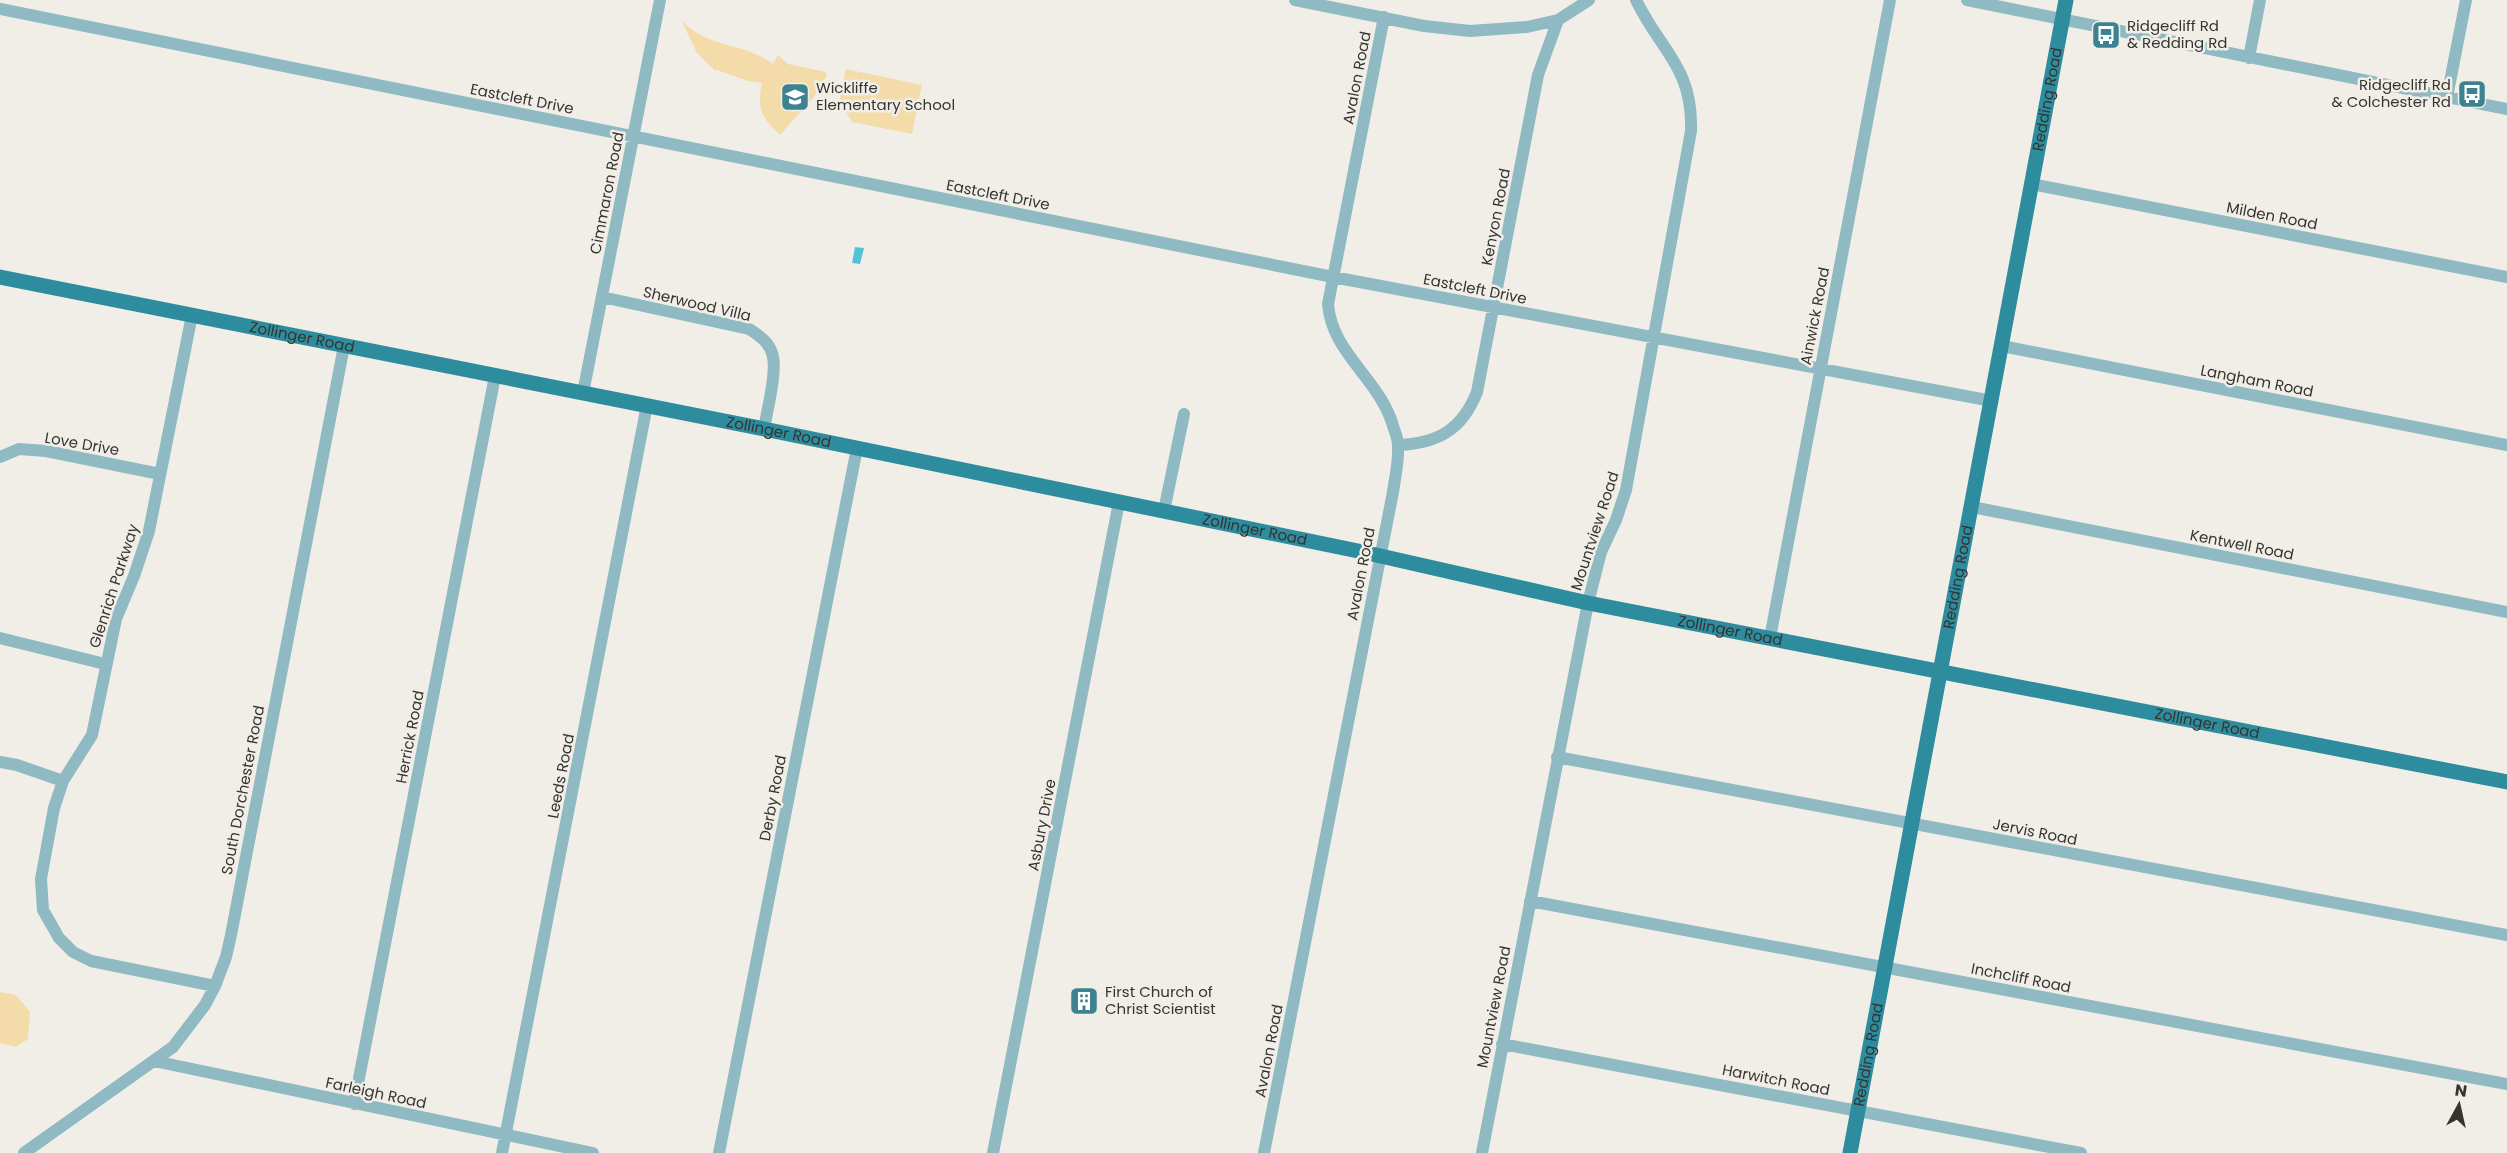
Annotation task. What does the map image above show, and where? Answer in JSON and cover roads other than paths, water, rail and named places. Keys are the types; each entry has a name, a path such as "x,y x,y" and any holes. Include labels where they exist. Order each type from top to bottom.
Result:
{"main road":[{"name":"Redding Road","path":"1850,1153 2066,0"},
{"name":"Zollinger Road","path":"0,277 647,405 1164,511 1380,556 1588,603 2507,783"}],"street":[{"name":"Cimmaron Road","path":"583,393 660,0"},
{"path":"1295,0 1449,30 1470,31 1527,27 1558,20 1589,0"},
{"name":"Mountview Road","path":"1482,1153 1588,603 1601,552 1616,520 1626,490 1680,200 1692,118 1687,85 1680,69 1653,32 1635,0"},
{"name":"Ainwick Road","path":"1770,638 1890,0"},
{"path":"1967,0 2507,109"},
{"path":"2249,58 2260,0"},
{"path":"2447,97 2466,0"},
{"name":"Eastcleft Drive","path":"0,9 1333,277 1992,401"},
{"name":"Avalon Road","path":"1264,1153 1393,492 1399,445 1391,416 1383,399 1345,351 1332,329 1328,304 1384,18"},
{"name":"Kenyon Road","path":"1399,445 1433,440 1451,430 1463,420 1477,392 1538,75 1558,20"},
{"name":"Milden Road","path":"2031,184 2507,277"},
{"name":"Sherwood Villa","path":"602,297 749,329 764,339 773,354 764,429"},
{"name":"Glenrich Parkway","path":"192,315 149,531 116,619 92,735 63,781 54,808 41,879 43,910 59,938 73,952 91,961 215,986"},
{"name":"South Dorchester Road","path":"24,1153 173,1047 205,1005 215,986 226,957 344,346"},
{"name":"Langham Road","path":"2002,346 2507,445"},
{"name":"Herrick Road","path":"354,1104 495,376"},
{"name":"Leeds Road","path":"502,1153 647,405"},
{"path":"1164,511 1184,414"},
{"name":"Derby Road","path":"719,1153 856,448"},
{"name":"Love Drive","path":"0,457 19,449 46,451 160,474"},
{"name":"Asbury Drive","path":"993,1153 1119,502"},
{"name":"Kentwell Road","path":"1972,507 2507,612"},
{"path":"0,638 105,664"},
{"name":"Jervis Road","path":"1557,757 2507,935"},
{"path":"0,762 17,765 63,781"},
{"name":"Inchcliff Road","path":"1530,901 2507,1084"},
{"name":"Harwitch Road","path":"1502,1044 2080,1153"},
{"name":"Farleigh Road","path":"154,1061 593,1153"}],"water":[{"path":"855,247 864,248 860,264 852,263"}],"place":[{"name":"Ridgecliff Rd & Redding Rd","path":"2106,35"},
{"name":"Ridgecliff Rd & Colchester Rd","path":"2472,94"},
{"name":"Wickliffe Elementary School","path":"795,97"},
{"name":"First Church of Christ Scientist","path":"1084,1001"}]}
